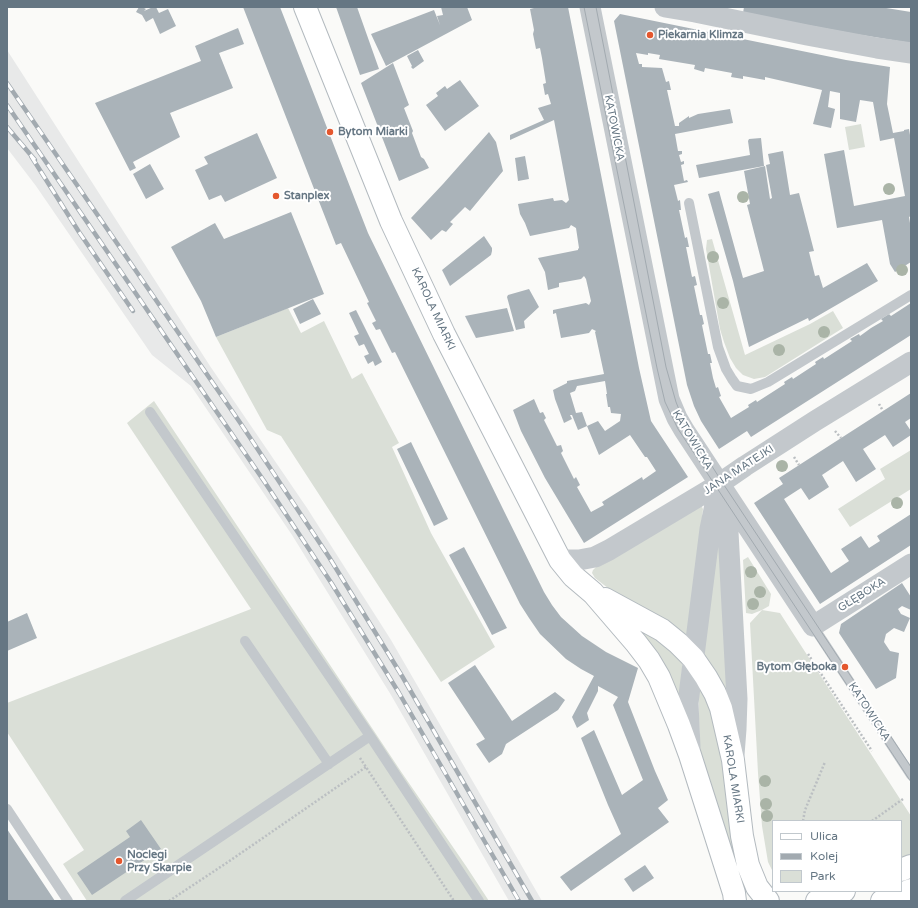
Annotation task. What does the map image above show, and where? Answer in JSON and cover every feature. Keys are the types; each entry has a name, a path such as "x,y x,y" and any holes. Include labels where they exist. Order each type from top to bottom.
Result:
{"main road":[{"name":"KAROLA MIARKI","path":"305,7 388,214 447,341 560,560 573,576 593,593 636,643 649,660 659,677 690,755 734,893 735,901"},
{"name":"KAROLA MIARKI","path":"593,593 662,630 693,658 712,688 720,708 733,760 742,836 748,866 757,887 768,901"},
{"path":"882,901 911,891"},
{"path":"817,901 841,892"}],"street":[{"name":"KATOWICKA","path":"590,7 669,399 684,430 813,626"},
{"path":"665,7 807,35 911,53"},
{"name":"JANA MATEJKI","path":"560,560 579,560 595,556 609,550 720,484 815,421 911,362"},
{"path":"690,755 688,703 710,529 720,484"},
{"path":"720,484 728,532 738,699 733,760"},
{"name":"GŁĘBOKA","path":"813,626 911,564"}],"lane":[{"path":"689,203 718,347 726,369 737,386 751,389 768,382 911,295"},
{"path":"150,412 370,736 479,901"},
{"name":"KATOWICKA","path":"813,626 911,775"},
{"path":"245,641 329,764"},
{"path":"125,901 370,736"},
{"path":"7,809 68,901"}],"path":[{"path":"808,654 872,751"},
{"path":"353,748 454,901"},
{"path":"803,820 825,762"},
{"path":"170,901 366,767"},
{"path":"873,820 903,799"}],"shaded area":[{"path":"7,50 210,366 307,508 391,640 542,901 509,901 391,695 292,535 191,386 152,355 36,186 7,148"}],"green space":[{"path":"861,124 865,147 849,150 845,127"},
{"path":"712,239 745,355 810,324 833,311 843,328 765,377 754,379 743,375 736,368 730,358 720,329 706,249 707,240"},
{"path":"288,308 301,333 324,321 352,379 362,373 399,443 392,447 431,533 495,647 441,682 281,436 267,430 216,337"},
{"path":"154,401 489,901 87,901 63,864 84,850 7,732 7,703 251,609 127,423"},
{"path":"911,450 911,489 850,527 838,509 885,479 880,469"},
{"path":"701,505 703,509 689,638 613,592 595,578 592,573 596,567"},
{"path":"721,546 728,696 701,655 713,548"},
{"path":"748,557 771,594 769,606 752,614 746,613 743,560"},
{"path":"762,610 780,613 911,816 911,853 909,855 902,858 902,820 772,820 772,870 768,862 762,826 750,623"},
{"path":"646,631 683,658 680,695 678,695 643,636"},
{"path":"698,683 706,692 720,748 735,853 732,854 700,754"}],"building":[{"path":"139,7 146,9 144,11 156,7 159,13 168,9 176,26 160,34 153,18 146,22 142,15 136,12"},
{"path":"243,7 280,7 368,233 544,592 561,617 582,636 606,652 638,668 628,702 668,800 658,808 669,822 571,891 560,877 621,834 581,738 594,730 622,795 643,780 613,705 618,697 598,686 598,691 587,713 589,720 577,728 572,717 594,676 566,659 540,634 520,604 395,352 392,353 380,329 376,330 372,323 376,321 367,303 369,302 341,243 336,245"},
{"path":"336,7 357,7 379,69 360,75"},
{"path":"441,7 467,7 472,20 386,66 371,34 434,10 440,25 437,16 443,15"},
{"path":"534,7 568,7 639,368 651,421 688,477 584,543 545,478 521,431 513,410 534,399 540,413 543,412 546,418 544,420 557,446 561,445 563,451 561,453 574,479 576,477 580,485 577,487 591,512 604,505 602,502 642,477 643,480 656,471 630,435 599,455 587,426 578,430 572,415 570,415 572,419 564,423 555,399 553,390 567,383 567,381 604,374 596,331 592,329 589,333 561,338 556,313 553,314 553,310 586,303 589,305 591,301 586,279 584,276 581,279 559,283 559,287 548,290 545,272 538,258 578,250 576,228 571,225 569,228 530,236 520,214 518,204 553,198 554,201 562,200 566,203 569,200 554,120 510,140 510,135 544,120 538,108 551,104 548,94 545,95 543,84 546,83 542,58 540,48 536,49 533,34 534,30 530,9","holes":["605,381 608,407 610,407 611,413 621,414 620,421 605,431 598,421 587,426 582,412 576,413 570,393 575,391 577,386"]},
{"path":"744,7 880,7 911,12 911,43 743,13"},
{"path":"620,14 846,60 890,67 887,104 893,133 909,129 911,141 911,216 909,217 911,229 911,262 895,272 890,264 882,220 837,228 824,154 844,150 854,206 905,196 894,138 880,141 873,102 860,100 856,122 840,119 840,93 830,91 828,107 835,109 831,128 813,124 822,90 765,77 765,80 743,76 743,79 731,77 732,73 705,68 704,72 694,69 695,65 659,59 660,55 636,53 639,64 642,64 642,67 662,68 666,82 669,81 671,90 667,90 675,126 679,126 679,123 689,116 689,118 698,114 730,109 733,123 675,134 678,151 682,151 682,154 679,155 681,162 684,161 684,164 681,165 684,181 687,180 688,182 674,185 678,201 680,200 681,210 679,210 685,238 687,237 689,247 686,247 692,277 695,276 697,285 694,286 700,315 702,315 704,324 702,325 708,354 710,354 712,363 710,363 713,378 716,388 718,387 721,396 719,397 731,418 749,407 748,405 756,400 757,402 785,384 784,382 792,377 793,379 816,364 815,362 823,357 824,359 852,341 850,339 859,334 860,336 883,321 881,319 889,314 891,316 911,303 911,335 751,437 747,431 719,449 701,421 687,385 614,21"},
{"path":"238,28 244,44 219,53 233,88 170,113 180,137 133,162 136,168 130,171 95,103 201,61 195,46"},
{"path":"418,50 424,61 413,69 407,56"},
{"path":"393,63 409,105 404,108 413,131 412,133 421,157 424,159 429,168 399,181 361,83"},
{"path":"460,80 479,106 445,131 426,105 438,96 436,93 445,86 447,89"},
{"path":"489,132 496,142 503,171 470,211 465,207 450,222 453,224 446,232 442,230 431,240 411,218"},
{"path":"257,133 277,178 225,202 221,195 209,200 195,170 208,164 204,157"},
{"path":"761,138 764,166 699,178 696,165 750,155 749,139"},
{"path":"783,151 790,195 799,193 814,251 809,252 815,276 819,275 823,288 867,263 878,281 809,321 808,318 749,347 733,281 708,194 719,191 743,278 764,271 747,205 750,204 744,171 765,166 770,199 772,198 766,165 770,164 768,154"},
{"path":"525,156 529,179 518,181 515,158"},
{"path":"150,164 164,189 146,199 133,174"},
{"path":"291,212 324,294 216,337 201,301 171,247 215,223 224,239"},
{"path":"484,236 492,248 491,255 450,286 442,270"},
{"path":"529,289 539,307 524,321 525,328 516,330 507,297 508,295"},
{"path":"313,299 321,314 300,324 293,309"},
{"path":"507,308 514,331 476,338 465,316"},
{"path":"356,310 382,362 375,366 373,361 368,364 364,356 369,354 364,344 359,346 354,336 359,334 349,313"},
{"path":"911,393 911,418 905,422 911,431 911,435 893,447 885,435 863,449 876,469 856,482 843,461 822,475 829,487 809,500 801,488 784,499 831,573 849,561 841,549 861,536 869,548 880,541 877,536 911,514 911,545 820,604 754,503 783,484 779,478"},
{"path":"411,442 448,519 434,526 397,449"},
{"path":"464,547 507,628 492,635 449,555"},
{"path":"902,583 911,597 911,610 902,606 898,609 901,614 910,618 904,632 894,628 886,634 884,642 890,651 899,653 896,678 876,689 839,633 841,624"},
{"path":"27,613 37,638 7,651 7,622"},
{"path":"475,665 512,721 555,692 565,700 558,710 506,744 502,754 489,763 476,744 485,739 448,683"},
{"name":"Noclegi Przy Skarpie","path":"141,820 161,849 92,895 77,873 130,837 126,831"},
{"path":"7,829 55,901 7,901"},
{"path":"645,865 654,878 633,892 624,879"}],"tram line":[{"path":"584,7 665,402 678,429 911,782"},
{"path":"596,7 666,367 676,402 684,422 722,482 911,767"}],"railway":[{"path":"7,83 241,424 329,557 402,676 532,901"},
{"path":"7,105 264,481 332,584 399,693 519,901"},
{"path":"7,127 35,160"},
{"path":"31,156 79,232 133,311"}],"place":[{"name":"Piekarnia Klimza","path":"650,35"},
{"name":"Bytom Miarki","path":"330,132"},
{"name":"Stanplex","path":"276,196"},
{"name":"Bytom Głęboka","path":"845,667"},
{"name":"Noclegi Przy Skarpie","path":"119,861"}]}
